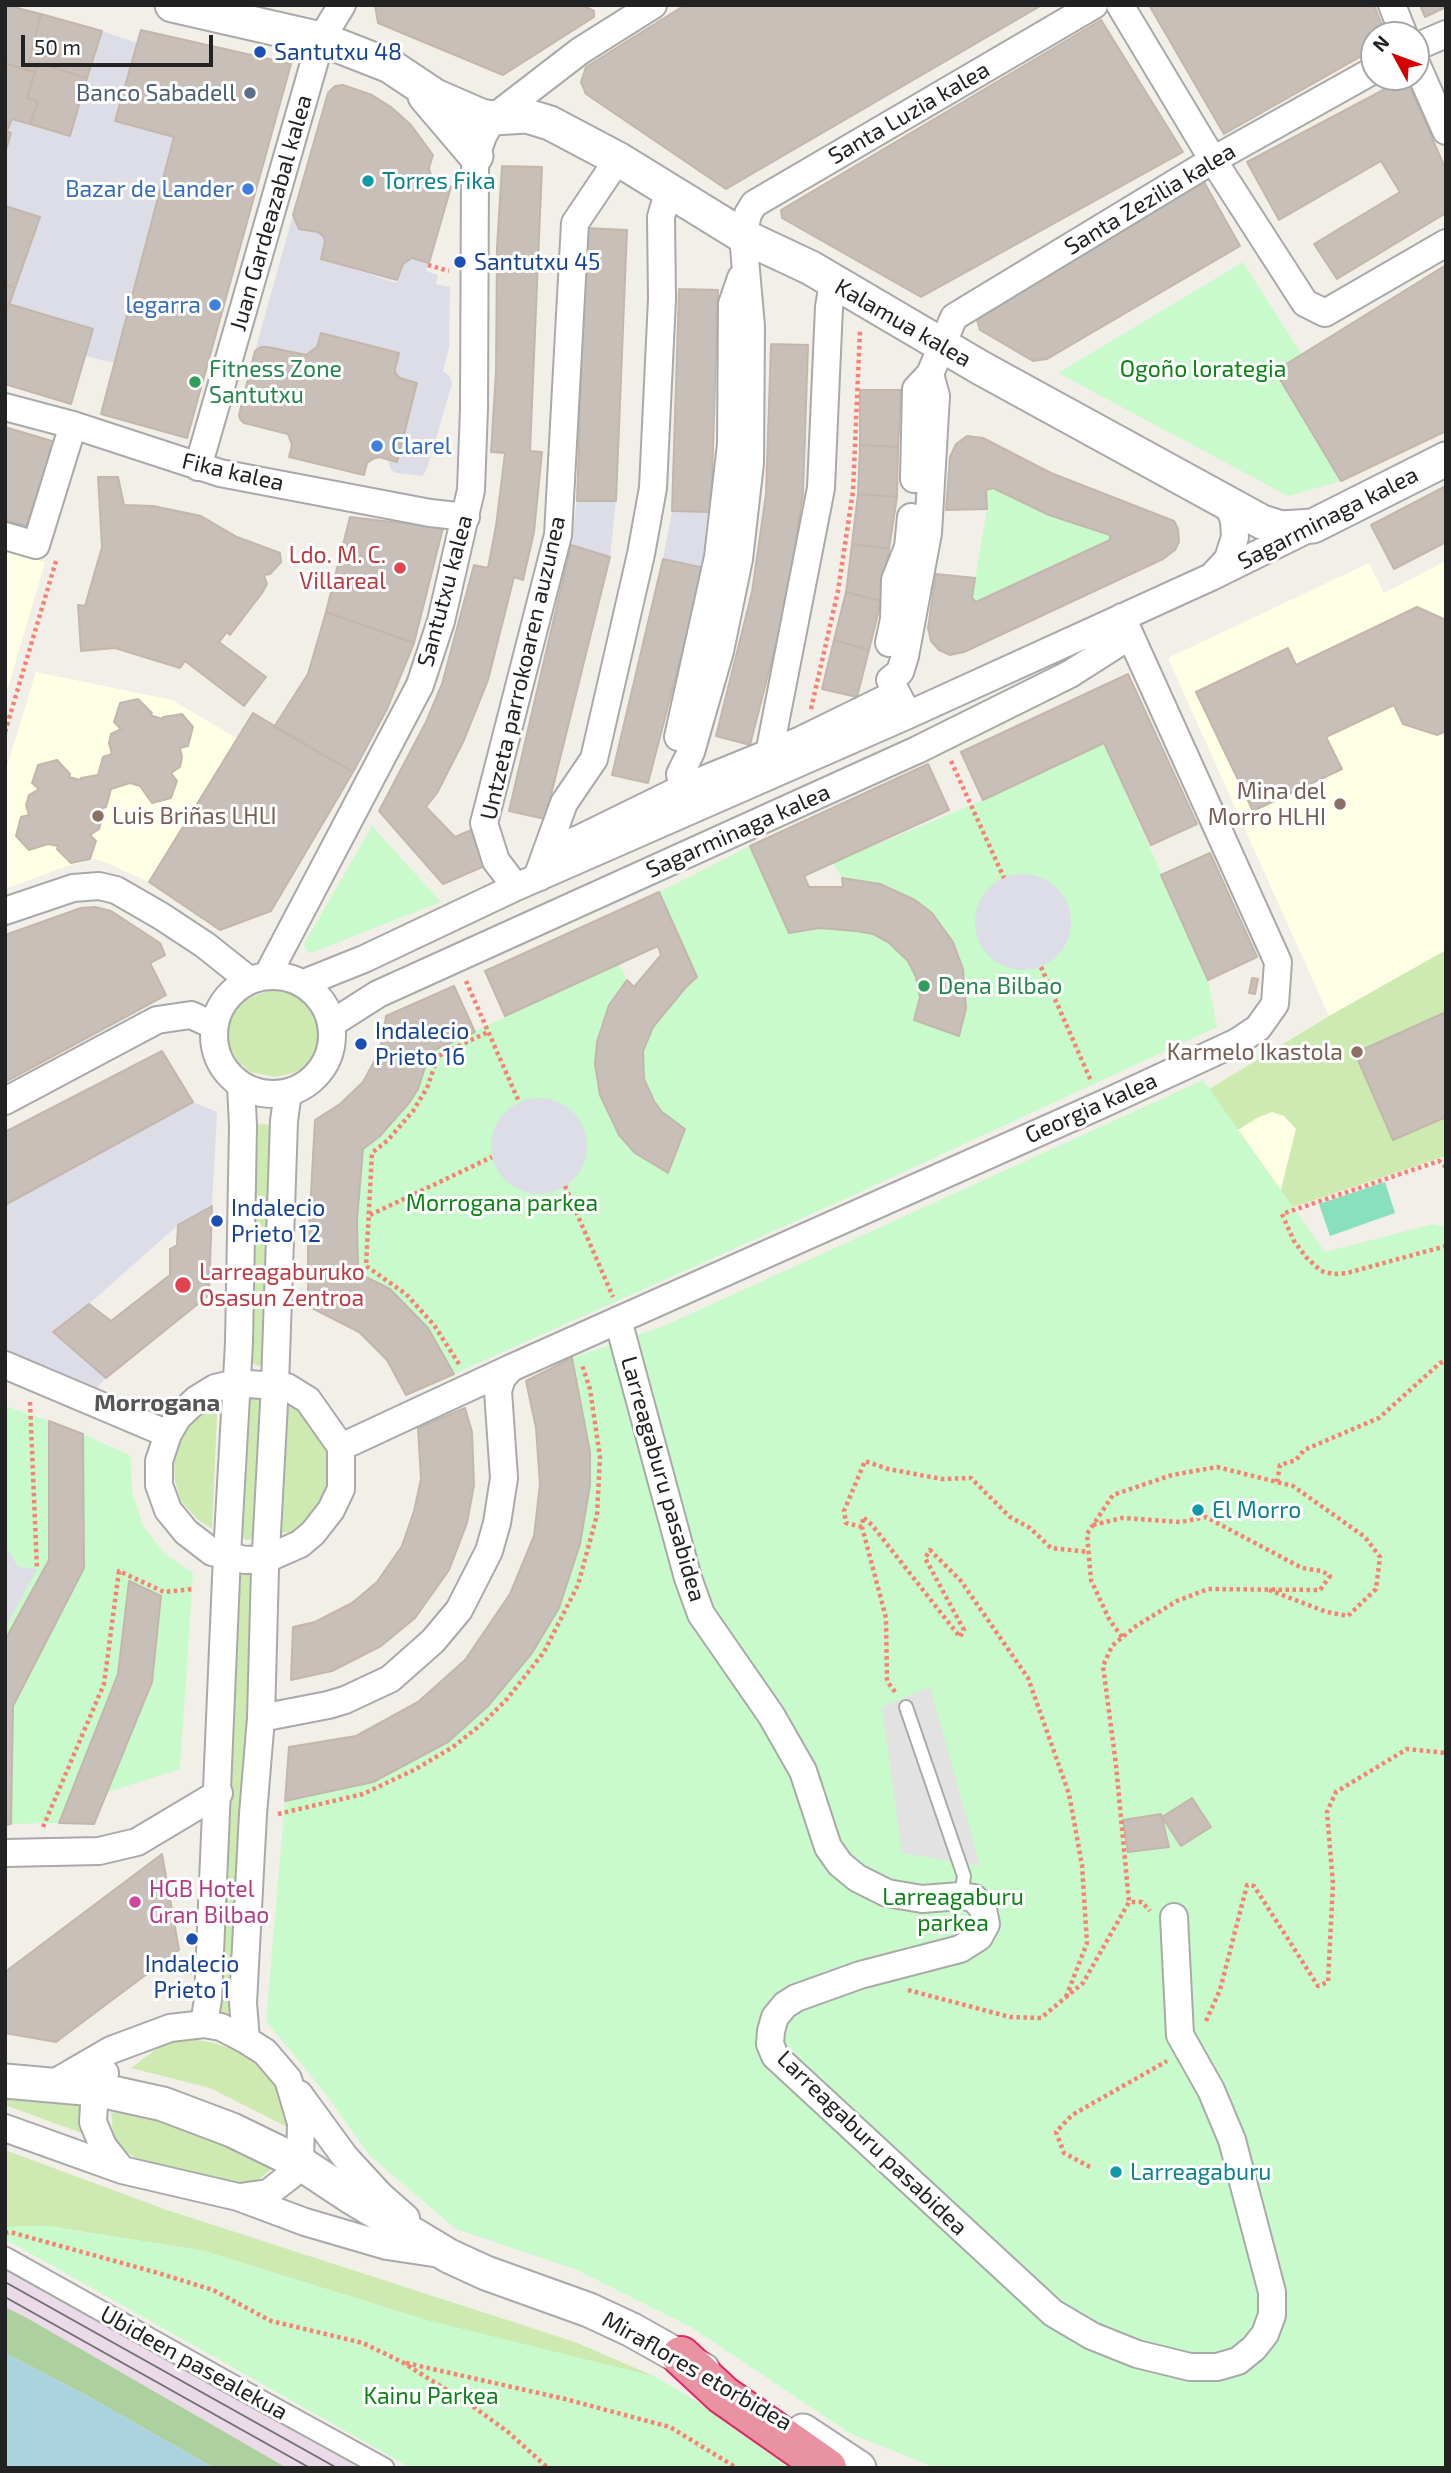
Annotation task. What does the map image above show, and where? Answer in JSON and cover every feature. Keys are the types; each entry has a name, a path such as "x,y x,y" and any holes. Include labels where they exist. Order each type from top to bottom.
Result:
{"highway":[{"path":"681,2356 723,2395 827,2468"}],"street":[{"path":"172,5 321,39 390,66 433,104 475,163"},
{"name":"Juan Gardeazabal kalea","path":"198,467 321,39 342,5"},
{"name":"Santa Luzia kalea","path":"743,236 748,214 754,204 1094,5"},
{"path":"1120,5 1213,160 1305,303 1325,313 1446,243"},
{"path":"475,163 482,136 493,118 635,9"},
{"path":"406,78 458,107 493,118"},
{"name":"Santa Zezilia kalea","path":"935,359 954,317 1213,160 1360,78"},
{"path":"1428,91 1446,131"},
{"name":"Kalamua kalea","path":"493,118 527,116 550,123 618,159 666,205 743,236 811,268 935,359 1262,522 1281,528 1313,526"},
{"name":"Untzeta parrokoaren auzunea","path":"530,869 496,861 484,823 558,535 575,223 618,159"},
{"name":"Santutxu kalea","path":"258,978 420,685 441,621 471,490 475,163"},
{"path":"530,869 564,803 594,759 641,554 653,488 666,205"},
{"path":"681,781 720,651 739,559 750,463 750,290 744,270 743,236"},
{"path":"769,754 821,488 829,307 834,283"},
{"path":"530,869 681,781 769,754 898,696 900,672 928,533 936,396 935,359"},
{"name":"Fika kalea","path":"5,407 73,425 198,467 430,513 466,517"},
{"path":"5,536 36,545 73,425"},
{"name":"Sagarminaga kalea","path":"304,983 364,959 530,869 898,696 1122,617 1211,577 1446,459"},
{"name":"Sagarminaga kalea","path":"1211,577 1228,559 1235,537 1228,503"},
{"name":"Sagarminaga kalea","path":"331,1024 378,994 917,750 1069,674 1116,645 1122,617"},
{"name":"Georgia kalea","path":"341,1447 463,1382 511,1368 617,1312 1117,1097 1237,1042 1258,1028 1275,1004 1278,962 1122,617"},
{"path":"5,911 73,888 99,886 116,890 258,978"},
{"path":"282,976 304,983 324,1004 331,1024 332,1042 327,1059 318,1074 304,1085 288,1092 264,1093 241,1085 228,1073 219,1059 214,1042 213,1025 221,1006 234,990 258,978 282,976"},
{"path":"5,1101 157,1020 191,1015 213,1025"},
{"path":"204,2024 208,1999 219,1793 236,1383 243,1126 241,1085"},
{"path":"246,2040 243,2003 261,1718 284,1121 288,1092"},
{"name":"Larreagaburu pasabidea","path":"617,1312 688,1578 701,1614 771,1715 803,1771 828,1847 840,1864 857,1878 887,1893 922,1899 961,1896 974,1898 983,1909 986,1924 979,1937 960,1949 860,1975 796,1998 785,2005 775,2017 771,2031 775,2056 1053,2313 1092,2336 1137,2354 1190,2367 1217,2367 1238,2361 1254,2348 1265,2334 1272,2315 1272,2292 1231,2140 1211,2090 1180,2035 1175,1930"},
{"path":"5,1365 168,1434"},
{"path":"261,1718 337,1703 390,1679 433,1641 459,1610 489,1551 497,1523 504,1478 499,1386 511,1368"},
{"path":"463,1382 498,1403"},
{"path":"236,1383 275,1385 287,1387 308,1400 341,1447 341,1489 331,1510 313,1533 300,1544 266,1559 246,1560 216,1554 186,1532 168,1510 159,1485 159,1461 168,1434 178,1417 197,1399 215,1388 236,1383"},
{"path":"5,1853 99,1851 137,1842 219,1793"},
{"name":"Miraflores etorbidea","path":"49,2086 111,2050 144,2036 170,2028 204,2024 221,2027 265,2052 345,2157 380,2195 449,2256"},
{"name":"Miraflores etorbidea","path":"95,2089 106,2071 144,2036"},
{"name":"Miraflores etorbidea","path":"238,2197 268,2193 290,2176 300,2163 302,2123 288,2079"},
{"name":"Miraflores etorbidea","path":"5,2081 95,2089 163,2104 232,2130 300,2163 449,2256 486,2273 581,2306 681,2356 859,2468"},
{"path":"95,2089 93,2122 103,2146 122,2170"},
{"name":"Miraflores etorbidea","path":"5,2128 122,2170 238,2197 305,2222 387,2246 449,2256"},
{"name":"Ubideen pasealekua","path":"5,2257 384,2468"}],"lane":[{"path":"906,1707 964,1876 961,1896"}],"path":[{"path":"428,265 441,269"},
{"path":"5,732 58,553 36,545"},
{"path":"945,750 1003,878"},
{"path":"1041,967 1093,1085"},
{"path":"464,978 519,1102"},
{"path":"463,1382 456,1357 434,1325 404,1293 366,1266 372,1153 388,1140 413,1111 427,1088 438,1056 488,1032"},
{"path":"370,1215 492,1157"},
{"path":"1446,1167 1439,1161 1282,1214 1294,1241 1306,1257 1321,1271 1333,1274 1347,1273 1446,1246"},
{"path":"565,1186 617,1312"},
{"path":"275,1815 363,1794 443,1753 478,1727 499,1707 544,1652 578,1585 597,1515 600,1457 590,1389 578,1354"},
{"path":"1277,1482 1280,1465 1296,1460 1304,1450 1379,1418 1440,1363 1446,1361"},
{"path":"30,1402 37,1569"},
{"path":"862,1527 846,1523 844,1511 865,1461 888,1469 942,1479 971,1478 1010,1517 1030,1528 1051,1548 1089,1552"},
{"path":"1122,1637 1109,1619 1091,1580 1087,1534 1113,1495 1172,1475 1217,1467 1293,1486 1365,1537 1380,1557 1376,1589 1348,1616 1327,1612 1265,1588"},
{"path":"906,1707 887,1681 886,1618 862,1527 863,1517 960,1637 964,1630 925,1558 930,1550 961,1581 1028,1678 1069,1794 1082,1865 1087,1943 1066,1997"},
{"path":"860,1975 1010,2017 1041,2018 1083,1983 1129,1902 1103,1666 1112,1646 1136,1626 1177,1601 1208,1589 1320,1590 1330,1576 1322,1571 1302,1568 1206,1517 1181,1522 1122,1518 1093,1525"},
{"path":"41,1831 104,1684 119,1571 164,1592 193,1589"},
{"path":"1090,2167 1064,2153 1056,2132 1072,2115 1188,2049 1199,2035 1220,1990 1247,1885 1254,1886 1318,1986 1328,1982 1333,1884 1327,1812 1336,1792 1407,1749 1446,1753"},
{"path":"1129,1902 1142,1902 1175,1930"},
{"path":"5,2233 10,2232 158,2273 213,2290 271,2321 363,2343 402,2362 499,2425 548,2468"},
{"path":"402,2362 565,2399 670,2427 737,2468"}],"shaded area":[{"path":"102,31 138,43 174,137 114,363 85,356 93,329 9,304 5,206 5,153 11,133 7,131 12,119 70,135"},
{"path":"293,215 299,229 318,232 323,236 325,241 322,259 397,283 403,264 412,258 429,263 426,271 438,275 436,284 450,287 449,348 443,371 450,376 452,384 427,469 422,476 396,473 391,470 387,459 397,462 417,383 400,378 396,374 399,353 322,333 317,347 306,355 268,347 255,351"},
{"path":"577,501 616,501 610,557 571,545"},
{"path":"672,511 711,512 704,568 663,559"},
{"path":"5,550 45,562 5,698"},
{"name":"Mina del Morro HLHI","path":"1446,561 1446,1155 1291,1204 1209,1089 1329,1016 1168,658 1369,563 1384,593"},
{"name":"Luis Briñas LHLI","path":"36,672 172,700 238,739 149,882 95,859 64,867 5,889 5,773"},
{"path":"1023,874 1041,878 1057,888 1067,904 1071,922 1067,940 1057,956 1041,966 1023,970 1005,966 989,956 979,940 975,922 979,904 989,888 1005,878"},
{"path":"539,1098 557,1102 573,1112 583,1128 587,1146 583,1164 573,1180 557,1190 539,1194 521,1190 505,1180 495,1164 491,1146 495,1128 505,1112 521,1102"},
{"path":"193,1102 217,1112 212,1206 178,1225 89,1304 53,1332 106,1378 93,1391 5,1352 5,1205"},
{"path":"5,1544 18,1567 37,1569 5,1629"},
{"path":"930,1687 980,1866 902,1853 882,1707"},
{"path":"5,2266 363,2468 287,2468 5,2307"}],"green space":[{"name":"Ogoño lorategia","path":"1243,262 1302,355 1275,371 1341,481 1288,496 1058,373"},
{"path":"993,488 1110,535 1110,540 976,602 972,598 987,509 986,490"},
{"name":"Morrogana parkea","path":"1104,743 1208,980 1217,1027 854,1195 454,1374 390,1289 358,1273 357,1220 363,1149 379,1137 409,1103 418,1089 430,1052 619,964 627,980 609,1005 601,1026 596,1052 598,1085 606,1111 619,1135 635,1153 668,1173 678,1125 662,1112 647,1087 643,1073 643,1051 653,1027 697,977 659,892 750,846 789,933 819,928 856,931 873,934 888,942 908,961 916,977 920,997 914,1020 959,1036 966,1008 965,979 958,951 944,927 915,900 880,884 842,878 833,863 983,800"},
{"path":"372,826 441,902 311,953 306,950 304,944"},
{"name":"Karmelo Ikastola","path":"1446,950 1446,1012 1355,1053 1393,1140 1446,1117 1446,1156 1275,1213 1296,1129 1284,1116 1272,1112 1222,1140 1129,1126 1209,1089 1329,1016"},
{"path":"273,989 292,991 306,998 315,1008 323,1028 320,1045 311,1061 296,1072 275,1077 250,1072 237,1060 229,1046 226,1030 238,1002"},
{"name":"Larreagaburu parkea","path":"1203,1080 1325,1252 1433,1224 1446,1227 1446,2468 937,2468 851,2434 691,2327 577,2270 456,2229 369,2155 325,2093 266,2021 285,1801 373,1782 448,1742 488,1706 532,1653 559,1608 580,1544 590,1485 590,1452 572,1358 666,1325"},
{"path":"258,1124 276,1125 264,1364 259,1366 248,1362"},
{"path":"1385,1182 1395,1213 1330,1236 1319,1204"},
{"path":"248,1391 262,1391 257,1538 247,1540 238,1536"},
{"path":"218,1393 212,1529 197,1519 180,1500 174,1460 176,1441 185,1422"},
{"path":"282,1397 298,1406 323,1437 330,1473 328,1487 305,1522 292,1532 280,1533"},
{"path":"5,1406 49,1421 49,1560 5,1640"},
{"path":"83,1434 131,1456 132,1491 143,1526 165,1554 193,1573 180,1769 108,1792 152,1682 161,1596 130,1581 118,1674 59,1823 11,1824 13,1706"},
{"path":"254,1567 251,1713 232,2016 228,2018 220,2014 241,1568"},
{"path":"187,2038 215,2043 244,2054 271,2075 289,2106 293,2130 210,2088 131,2068 159,2047"},
{"path":"5,2097 82,2102 92,2137 5,2105"},
{"path":"111,2112 159,2119 221,2141 272,2168 256,2182 223,2188 135,2158 121,2148 113,2133"},
{"path":"5,2150 164,2209 575,2342 656,2377 429,2321 204,2251 48,2226 5,2227"},
{"name":"Kainu Parkea","path":"48,2226 204,2251 426,2320 656,2377 809,2468 411,2468 5,2239 5,2227"},
{"path":"5,2307 287,2468 214,2468 5,2353"}],"water":[{"path":"5,2353 91,2398 214,2468 5,2468"}],"building":[{"path":"5,5 41,14 27,70 5,63"},
{"path":"375,5 582,5 594,11 594,17 503,75 378,23"},
{"path":"685,5 1042,5 726,189 586,94 581,82 586,67"},
{"path":"1149,5 1374,5 1380,21 1360,21 1360,57 1224,134"},
{"path":"1420,5 1446,5 1446,7 1425,17"},
{"path":"41,14 102,31 87,78 38,63 35,72 27,70"},
{"path":"1101,20 1183,152 921,297 782,218 781,210"},
{"path":"141,30 291,64 187,438 101,414 174,137 115,121"},
{"path":"5,63 35,72 27,98 38,101 30,124 12,119 7,131 5,131"},
{"path":"38,63 87,78 70,136 30,124 38,101 27,98"},
{"name":"Torres Fika","path":"343,85 372,95 411,125 433,155 429,168 432,179 451,187 429,263 412,258 403,264 397,280 321,259 325,241 323,236 318,232 299,229 293,215 328,93 335,86"},
{"path":"1381,91 1412,91 1446,170 1446,213 1337,279 1314,244 1400,192 1381,161 1279,220 1247,162"},
{"path":"5,131 11,133 5,153"},
{"path":"502,166 542,167 530,451 542,452 534,532 523,580 514,577 488,680 464,740 437,793 426,807 455,837 471,830 487,865 443,884 379,811 426,722 442,684 474,565 488,568 505,453 491,452"},
{"path":"1204,182 1240,246 1047,359 1033,361 980,330 977,320 983,308"},
{"path":"5,206 40,217 15,288 5,284"},
{"path":"586,228 627,230 616,501 577,501"},
{"path":"1446,265 1446,431 1341,481 1275,371"},
{"path":"5,284 15,288 5,317"},
{"path":"679,289 718,290 711,512 672,511"},
{"path":"9,304 93,329 71,404 5,384 5,317"},
{"path":"321,333 399,353 396,374 400,378 417,383 397,462 379,457 373,459 367,463 364,475 289,457 292,445 288,434 244,423 240,419 255,351 268,347 306,355 317,347"},
{"path":"771,344 808,345 803,493 787,601 750,745 716,736 752,592 766,494"},
{"path":"860,390 901,390 898,447 860,445"},
{"path":"5,427 55,442 26,526 5,520"},
{"path":"967,436 983,438 1051,473 1174,521 1179,542 1175,550 1163,559 964,652 950,655 939,650 931,641 928,628 936,574 975,578 972,598 976,602 1110,540 1110,535 1049,515 993,488 986,490 987,509 946,510 950,457 956,444"},
{"path":"860,445 898,447 897,497 858,494"},
{"path":"98,477 118,477 124,505 153,506 201,516 237,537 280,553 281,562 270,574 264,575 267,584 262,593 230,635 227,632 219,642 266,677 244,706 185,661 180,668 115,648 81,651 78,605 85,606 102,547"},
{"path":"1446,486 1446,542 1394,569 1371,525"},
{"path":"858,494 897,497 889,549 852,544"},
{"path":"350,517 443,528 414,643 326,612"},
{"path":"852,544 889,549 881,601 846,592"},
{"path":"571,545 610,557 545,819 509,811"},
{"path":"663,559 704,568 648,783 612,775"},
{"path":"846,592 881,601 869,650 834,640"},
{"path":"1417,607 1446,620 1446,731 1437,735 1403,724 1394,705 1326,737 1342,769 1253,811 1196,692 1288,648 1296,665"},
{"path":"326,612 414,643 387,709 353,772 274,727 308,674"},
{"path":"834,640 869,650 857,697 822,689"},
{"path":"1128,674 1197,824 1151,845 1104,743 983,800 961,752"},
{"path":"138,699 152,713 150,715 162,719 182,714 193,727 188,746 180,748 180,767 171,773 177,781 171,798 152,803 140,786 130,783 111,789 106,807 98,810 102,819 99,829 90,835 96,841 90,859 71,863 57,849 58,846 48,844 29,850 16,836 21,817 29,815 26,805 29,795 39,789 32,783 38,765 57,760 70,774 69,777 80,780 98,775 103,757 112,754 109,743 111,734 121,729 114,722 120,703"},
{"path":"253,713 353,772 271,911 220,930 149,882"},
{"path":"928,764 949,810 804,876 809,887 843,887 842,878 880,884 915,900 932,913 953,942 963,969 966,1008 959,1036 914,1020 920,997 916,977 908,961 888,942 873,934 856,931 819,928 789,933 750,846"},
{"path":"1210,853 1257,957 1208,980 1161,875"},
{"path":"659,892 697,977 653,1027 643,1051 644,1079 654,1101 662,1112 685,1129 668,1173 635,1153 619,1135 600,1095 595,1064 597,1042 609,1005 627,980 634,987 661,955 658,946 505,1016 485,971"},
{"path":"95,907 111,911 160,943 165,955 150,963 166,995 5,1082 5,935 81,908"},
{"path":"1252,978 1258,979 1255,994 1249,993"},
{"path":"454,986 475,1032 430,1052 418,1089 409,1103 379,1137 363,1149 357,1220 358,1273 390,1289 428,1328 454,1374 406,1395 387,1360 359,1332 308,1306 308,1248 315,1120 340,1104 363,1082 382,1041 386,1016"},
{"path":"1446,1012 1446,1117 1393,1140 1355,1053"},
{"path":"162,1051 193,1102 5,1205 5,1132"},
{"name":"Larreagaburuko Osasun Zentroa","path":"212,1206 209,1295 106,1378 53,1332 89,1304 111,1321 170,1275 170,1249 177,1245 178,1225"},
{"path":"572,1358 590,1452 590,1485 580,1544 559,1608 532,1653 488,1706 448,1742 373,1782 285,1801 289,1747 356,1736 418,1702 465,1660 510,1594 534,1536 540,1484 536,1428 526,1381"},
{"path":"465,1408 472,1432 474,1485 467,1523 449,1570 415,1618 381,1646 332,1671 291,1680 293,1627 315,1622 352,1603 377,1582 402,1546 421,1479 418,1428"},
{"path":"49,1421 83,1434 84,1568 13,1706 11,1824 5,1825 5,1640 49,1560"},
{"path":"129,1581 161,1596 152,1682 94,1824 59,1823 118,1674"},
{"path":"1192,1798 1211,1827 1181,1846 1162,1817"},
{"path":"1161,1814 1169,1847 1128,1852 1123,1820"},
{"name":"HGB Hotel Gran Bilbao","path":"162,1854 179,1950 56,2042 5,2033 5,1972"}],"tram line":[{"path":"5,2282 337,2468"},
{"path":"5,2297 310,2468"}],"place":[{"name":"Santutxu 48","path":"260,52"},
{"name":"Banco Sabadell","path":"250,93"},
{"name":"Torres Fika","path":"368,181"},
{"name":"Bazar de Lander","path":"248,189"},
{"name":"Santutxu 45","path":"460,262"},
{"name":"legarra","path":"215,305"},
{"name":"Fitness Zone Santutxu","path":"195,382"},
{"name":"Clarel","path":"377,446"},
{"name":"Ldo. M. C. Villareal","path":"400,568"},
{"name":"Mina del Morro HLHI","path":"1340,804"},
{"name":"Luis Briñas LHLI","path":"98,816"},
{"name":"Dena Bilbao","path":"924,986"},
{"name":"Indalecio Prieto 16","path":"361,1044"},
{"name":"Karmelo Ikastola","path":"1357,1052"},
{"name":"Indalecio Prieto 12","path":"217,1221"},
{"name":"Larreagaburuko Osasun Zentroa","path":"183,1285"},
{"name":"El Morro","path":"1198,1510"},
{"name":"HGB Hotel Gran Bilbao","path":"135,1902"},
{"name":"Indalecio Prieto 1","path":"192,1939"},
{"name":"Larreagaburu","path":"1116,2172"}],"district":[{"name":"Morrogana","path":"157,1403"}]}
